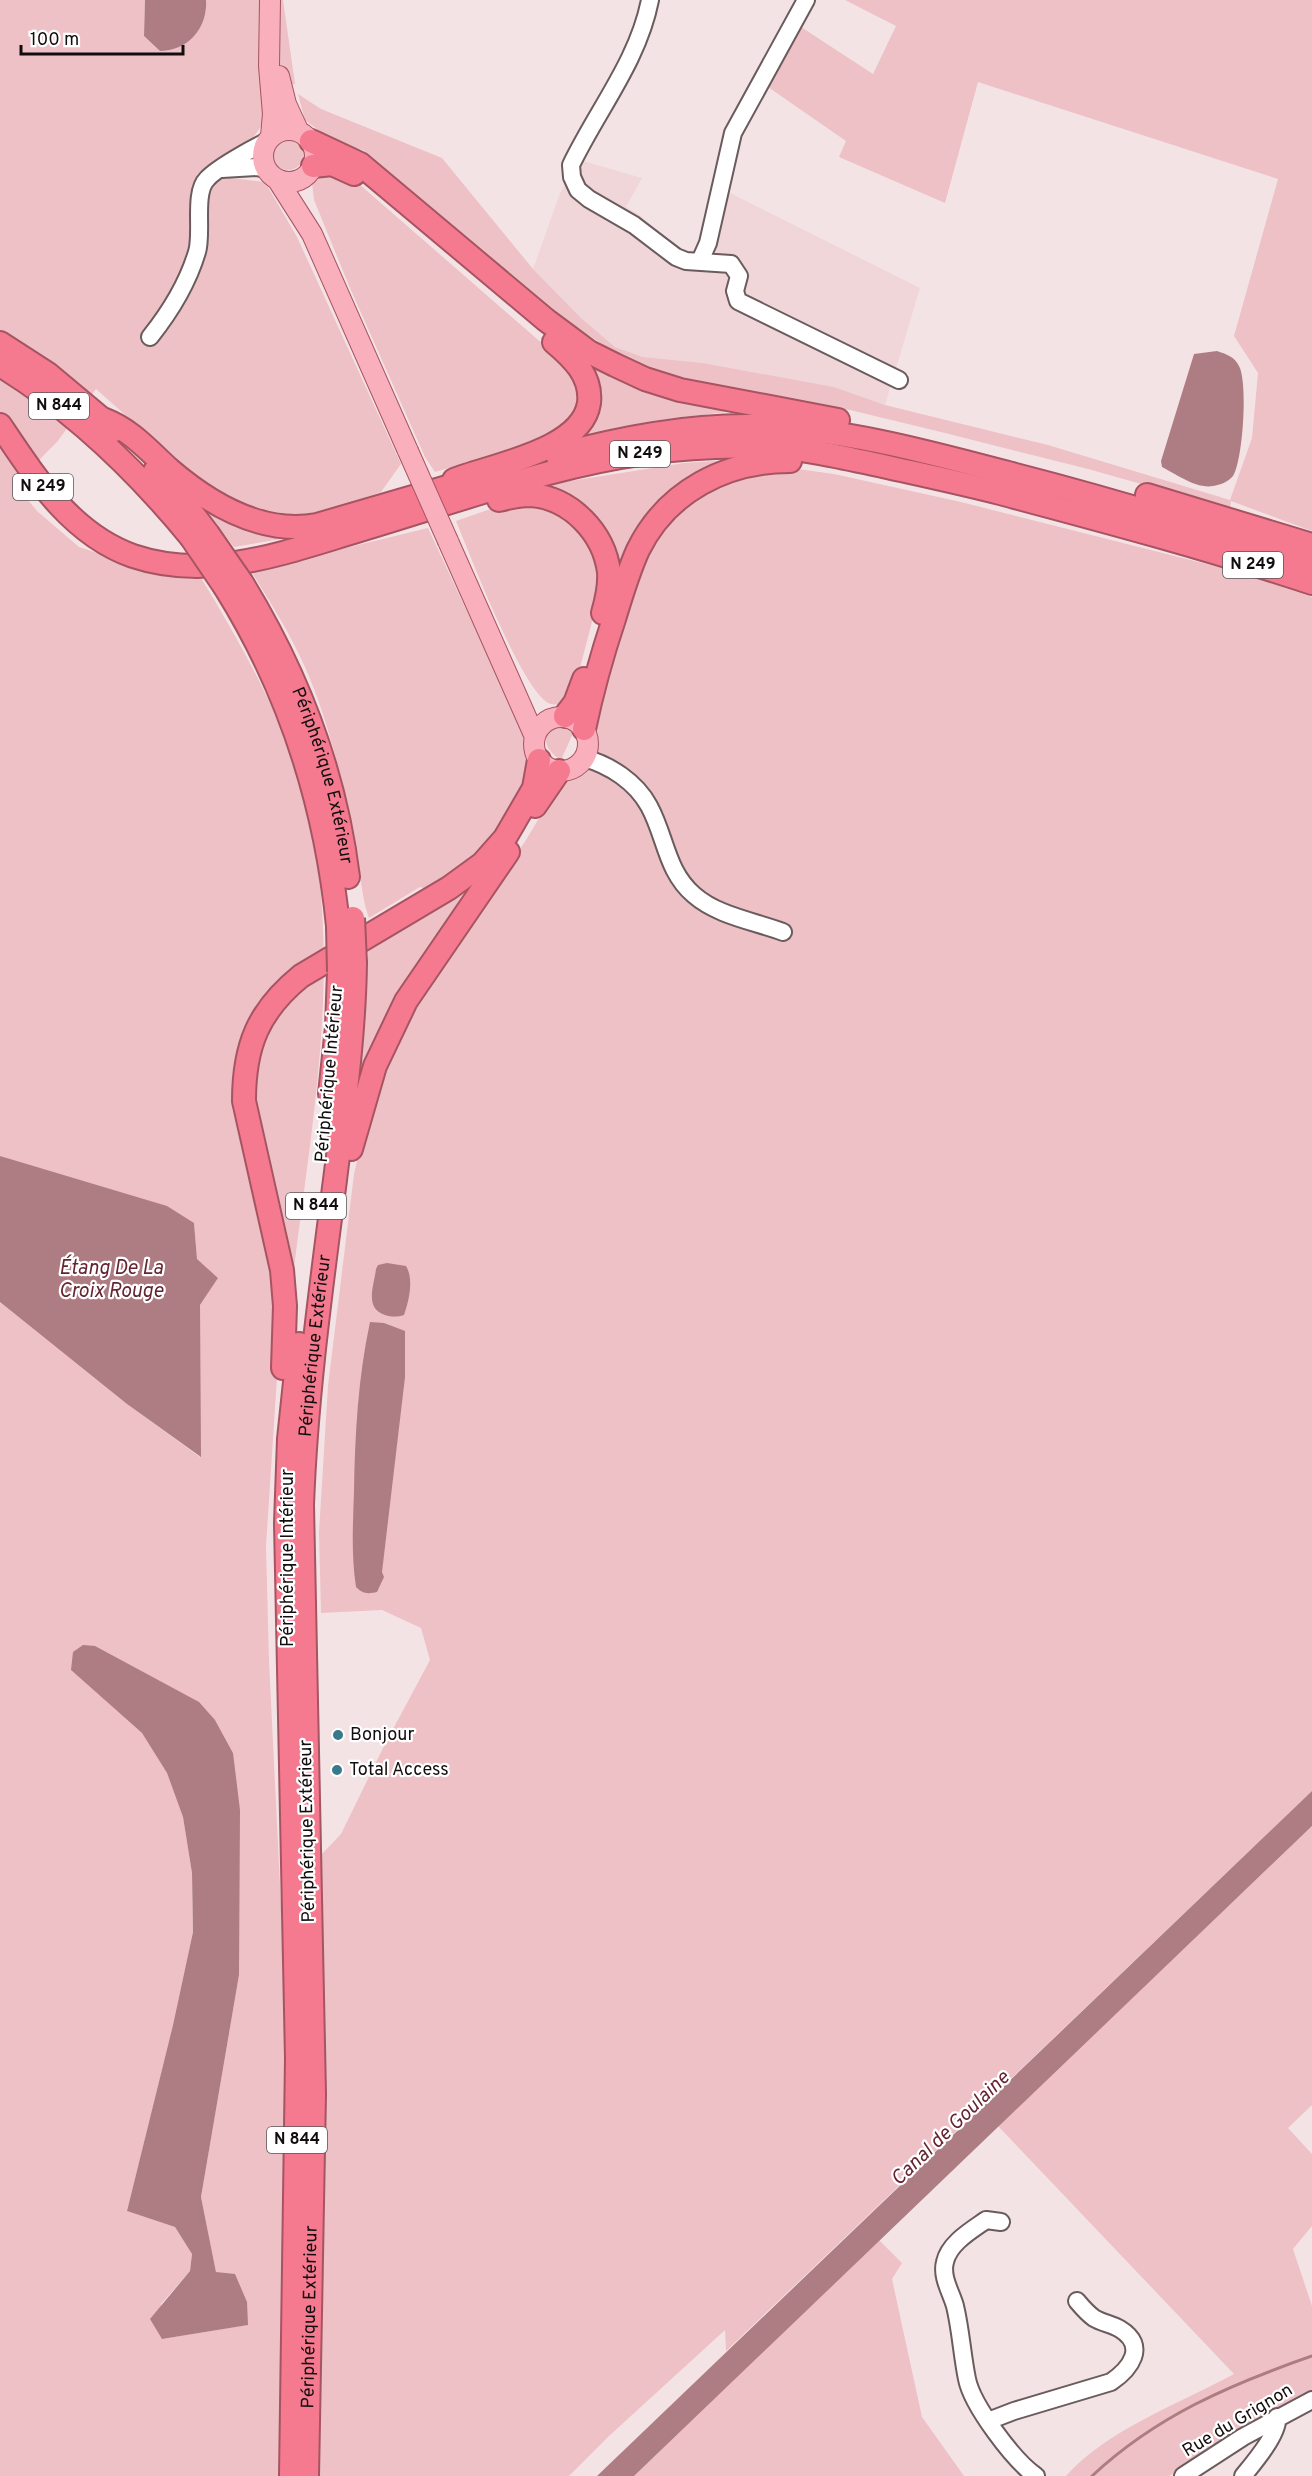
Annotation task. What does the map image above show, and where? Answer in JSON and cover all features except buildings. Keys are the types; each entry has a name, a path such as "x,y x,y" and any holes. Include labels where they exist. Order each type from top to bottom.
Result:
{"highway":[{"path":"304,136 360,164 576,342 615,365 645,379 696,394 844,421 1021,461 1176,503 1312,545"},
{"path":"310,171 332,164 344,167 359,177 570,355 578,363 588,384 586,416 560,440 530,455 468,475 408,507"},
{"name":"Périphérique Extérieur","path":"0,343 48,374 105,420 123,442 176,494 199,536 285,662 319,746 342,838 345,922"},
{"name":"N 844","path":"0,365 60,407 123,442"},
{"name":"N 249","path":"0,425 50,496 79,525 132,556 185,567 216,566 273,555 558,455 647,434 753,426 812,430 852,436 967,462 1164,516 1312,563"},
{"name":"N 249","path":"123,442 173,472 204,496 230,511 266,524 293,527 317,525 408,507 602,459 651,452 767,447 841,456 951,481 1092,517 1312,584"},
{"path":"565,722 593,685 630,569 643,541 656,521 682,495 715,475 750,464 789,461 865,471 883,466"},
{"path":"408,507 521,495 540,497 560,503 583,520 599,542 605,556 609,585 580,693 565,722"},
{"path":"326,1248 337,1233 354,1135 375,1066 390,1031 425,971 516,840 544,791 549,765"},
{"path":"289,1439 282,1419 285,1306 282,1270 244,1101 244,1072 251,1043 266,1012 282,992 301,976 449,888 482,864 505,838 549,765"},
{"name":"Périphérique Intérieur","path":"291,2476 297,2058 286,1578 289,1439 347,967 345,922"},
{"name":"Périphérique Extérieur","path":"308,2476 314,2094 302,1505 308,1402 351,1050 347,967"}],"main road":[{"path":"269,5 286,104 304,136 315,149 304,193 312,234"},
{"path":"269,5 269,66 273,114 262,156 312,234 535,737"},
{"path":"268,139 283,130 304,136"},
{"path":"272,174 292,182 310,171"},
{"path":"512,682 565,722 588,743 584,758 573,768 549,765 534,747 535,737 541,725 565,722"}],"street":[{"path":"650,0 646,19 632,55 571,165 571,173 578,190 589,199 634,225 676,257 686,261 731,264 739,276 735,291 738,301 899,380"},
{"path":"700,261 708,243 733,133 806,0"},
{"path":"150,337 163,321 183,287 198,250 201,189 206,179 268,139"},
{"path":"221,169 248,167 272,174"},
{"path":"584,758 601,763 620,774 640,793 654,818 670,863 694,895 720,911 783,932"},
{"path":"1001,2222 986,2220 952,2248 945,2262 945,2278 961,2332 967,2380 972,2395 988,2421 1019,2462 1036,2476"},
{"path":"988,2421 1110,2382 1123,2374 1131,2364 1135,2352 1130,2340 1120,2329 1096,2319 1077,2301"},
{"name":"Rue du Grignon","path":"1184,2476 1277,2417 1312,2400"},
{"path":"1243,2476 1272,2436 1278,2423 1277,2417"}],"shaded area":[{"path":"0,0 145,0 144,36 160,51 179,47 194,36 204,20 206,0 283,0 295,84 264,91 266,119 253,138 227,154 231,178 265,182 297,237 401,464 381,492 342,506 302,516 251,508 204,485 96,389 57,442 15,484 37,511 79,547 168,576 201,578 250,663 281,729 309,815 319,879 324,943 323,1008 318,1074 294,1268 276,1273 280,1332 266,1546 269,1661 283,1946 286,2138 278,2476 0,2476 0,1302 127,1404 200,1457 200,1305 218,1278 197,1259 194,1223 0,1156","holes":["71,1670 215,1720 233,1753 239,1975 201,2197 216,2272 247,2325 162,2339 161,2304 190,2271 192,2254 175,2227 127,2211 173,2025 193,1932 192,1873 183,1817 167,1773 142,1733"]},
{"path":"845,0 1312,0 1312,531 1231,501 1230,509 1088,469 850,410 683,379 625,359 570,323 363,150 334,142 305,120 298,94 321,109 442,158 533,269 581,318 615,347 643,357 703,363 834,387 885,405 1048,445 1230,500 1252,438 1258,373 1234,336 1278,179 978,82 945,203 839,157 846,141 768,87 801,27 873,74 896,26"},
{"path":"288,138 299,143 304,154 299,165 288,170 277,165 272,154 277,143"},
{"path":"580,160 642,178 626,207 640,215 667,245 688,256 714,247 728,192 920,288 885,405 833,387 703,363 643,357 615,347 581,318 533,269 560,193"},
{"path":"337,172 351,177 552,352 728,407 726,412 651,421 576,440 519,448 435,472 425,457 350,288 314,200 312,183 322,175"},
{"path":"732,460 834,474 961,502 1238,572 1312,597 1312,1791 726,2351 725,2330 608,2437 569,2476 318,2476 322,1854 341,1834 385,1744 430,1660 421,1628 382,1610 321,1613 319,1532 328,1386 354,1174 372,1099 411,1009 526,840 562,780 586,768 599,747 596,724 598,710 628,607 598,599 572,698 560,704 551,704 540,695 527,677 513,651 498,622 456,521 508,503 545,485 684,463"},
{"path":"190,492 310,534 234,547"},
{"path":"428,528 521,727 529,760 527,781 486,850 433,891 420,887 369,918 363,897 354,833 321,707 293,642 251,571"},
{"path":"557,725 567,725 574,731 561,760 551,752 546,743 551,729"},
{"path":"474,880 477,884 359,1089 369,942"},
{"path":"1312,1826 1312,2105 1288,2128 1312,2154 1312,2226 1293,2249 1312,2306 1312,2391 1246,2428 1169,2476 1066,2476 1102,2444 1123,2431 1234,2374 998,2126"},
{"path":"879,2240 902,2263 892,2279 922,2417 964,2476 634,2476"}],"water":[{"path":"145,0 206,0 204,20 194,36 187,42 170,50 160,51 144,36"},
{"path":"1217,351 1233,358 1242,375 1244,404 1242,438 1233,476 1221,484 1207,486 1186,480 1162,467 1161,461 1194,354"},
{"name":"Étang De La Croix Rouge","path":"0,1156 167,1206 194,1223 197,1259 218,1278 200,1305 201,1457 127,1404 0,1302"},
{"path":"387,1263 406,1266 410,1277 408,1303 404,1315 385,1315 374,1307 372,1302 376,1269 378,1265"},
{"path":"370,1322 384,1323 405,1331 405,1377 382,1572 384,1577 377,1592 368,1593 356,1587 353,1539 358,1406"},
{"path":"83,1645 95,1646 199,1702 215,1720 233,1753 240,1810 239,1975 201,2197 216,2272 235,2274 247,2302 248,2325 162,2339 150,2319 190,2271 192,2254 175,2227 127,2211 173,2025 193,1932 192,1873 183,1817 167,1773 142,1733 71,1670 73,1652"},
{"path":"1312,1791 1312,1826 634,2476 597,2476"}],"waterway":[{"path":"1092,2476 1142,2436 1168,2419 1224,2390 1312,2356"}],"place":[{"name":"Bonjour","path":"338,1735"},
{"name":"Total Access","path":"337,1770"}],"water label":[{"name":"Canal de Goulaine","path":"951,2129"}]}
